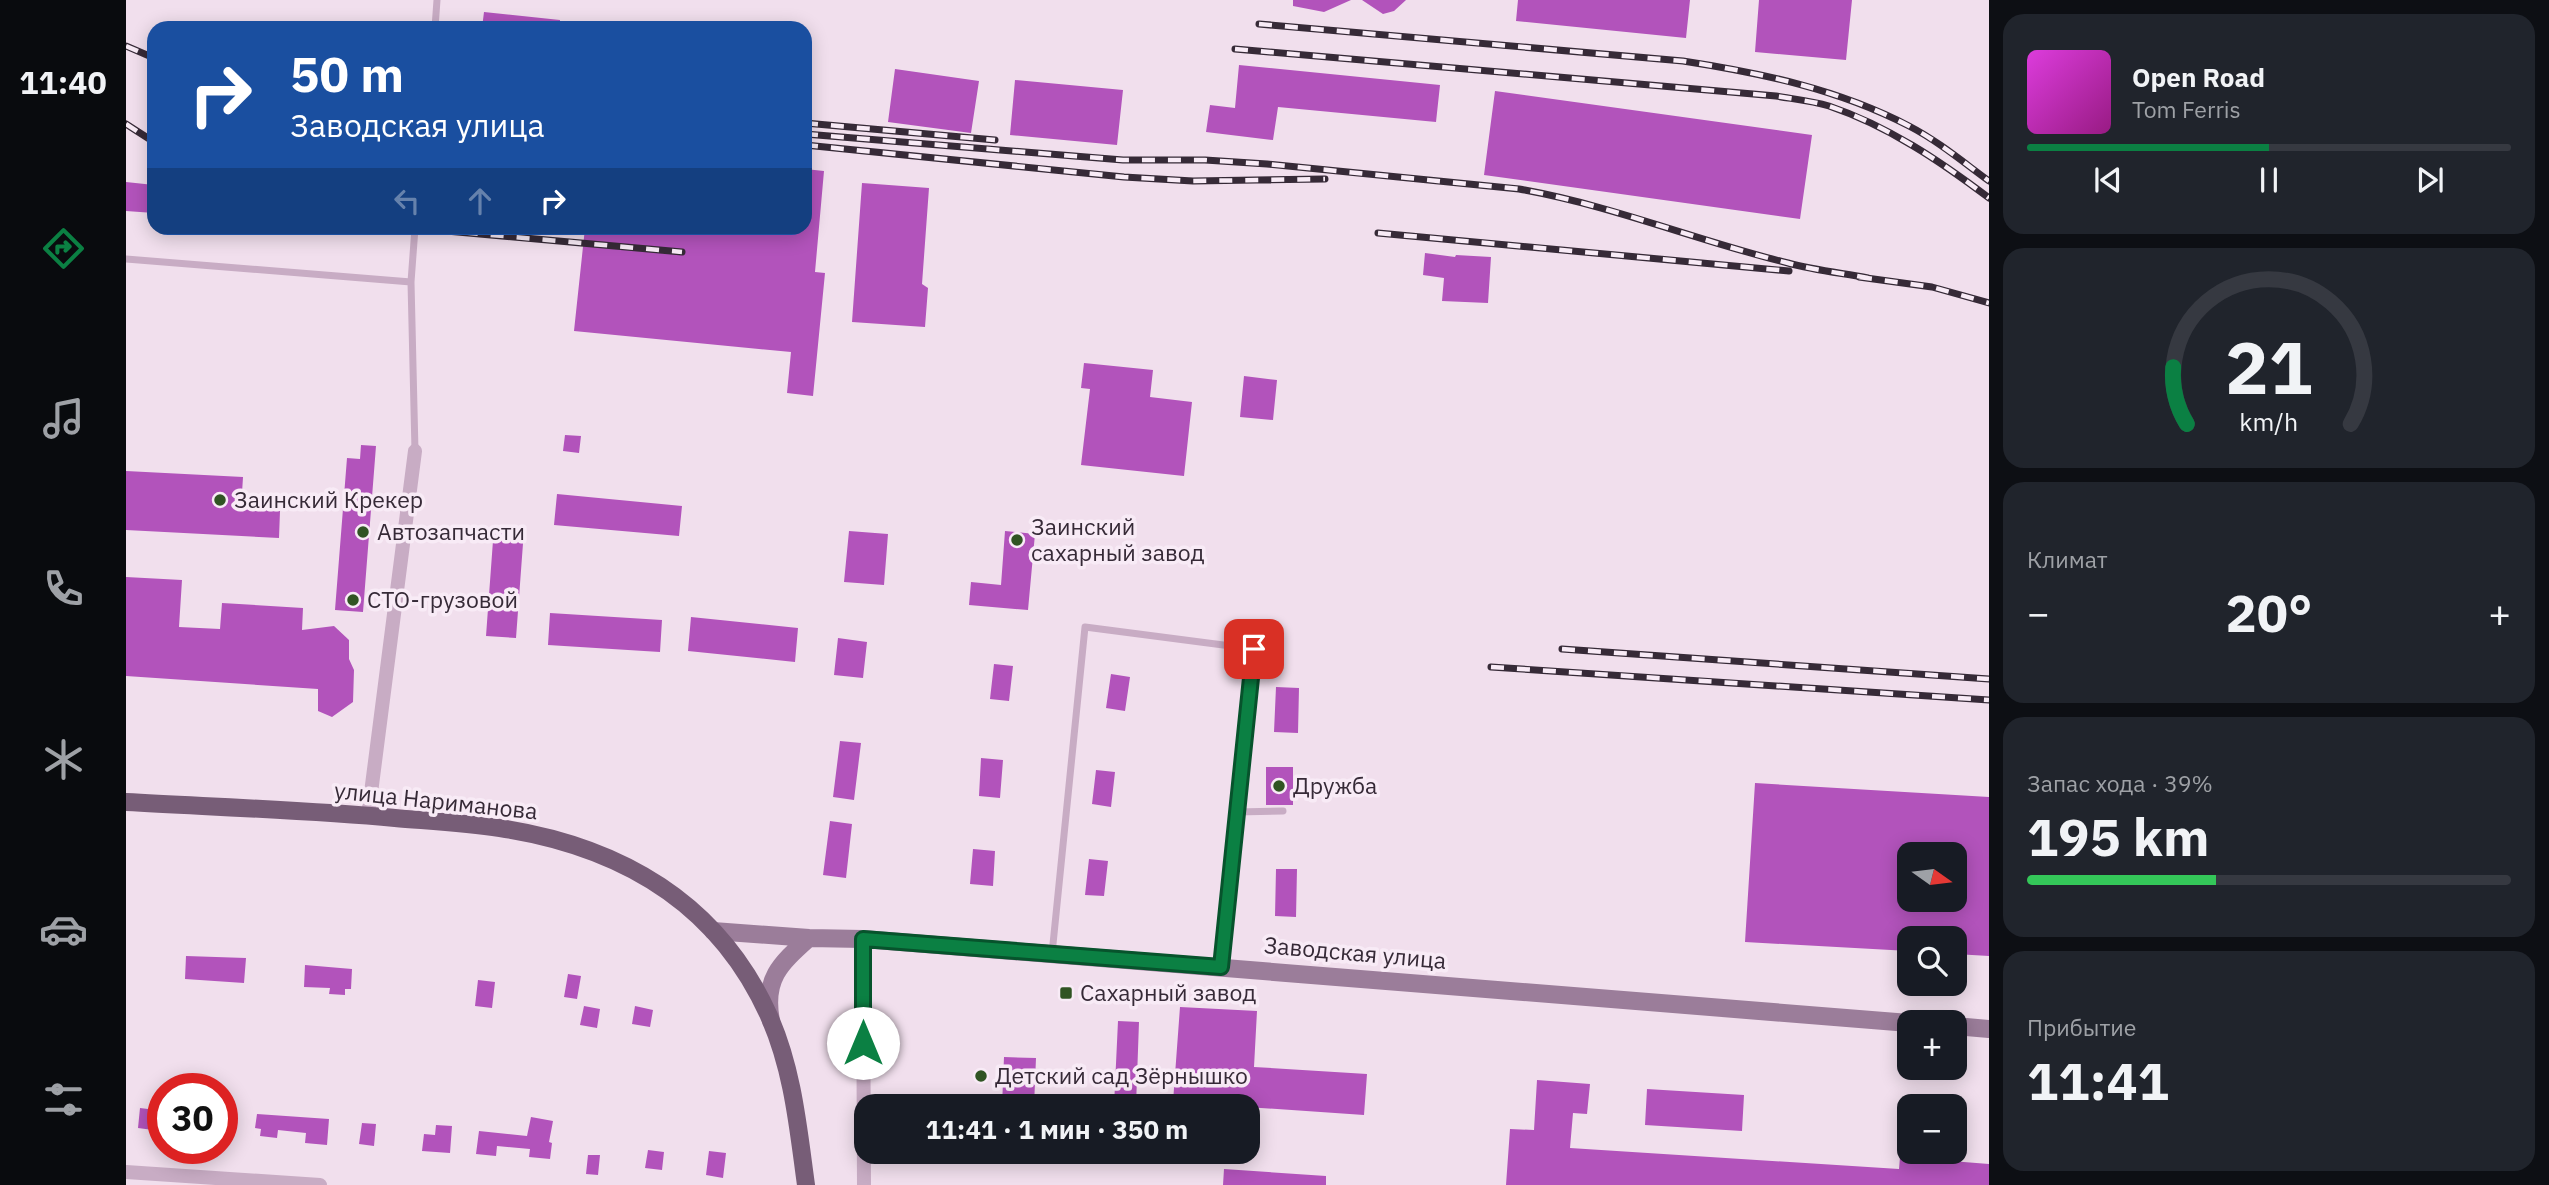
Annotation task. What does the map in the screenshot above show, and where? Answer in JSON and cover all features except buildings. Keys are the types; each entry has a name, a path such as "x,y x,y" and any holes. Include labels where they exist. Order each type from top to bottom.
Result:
{"main road":[{"name":"улица Нариманова","path":"126,802 369,816 498,828 589,849 652,879 684,903 713,931 748,978 772,1023 790,1077 806,1185"},
{"name":"Заводская улица","path":"713,931 863,939 1897,1022"},
{"path":"772,1023 768,1004 774,975 782,962 809,938"},
{"path":"1967,1027 1989,1029"}],"street":[{"path":"369,816 415,451"},
{"path":"863,939 864,1185"},
{"path":"126,1172 320,1185"}],"lane":[{"path":"436,21 437,0"},
{"path":"414,235 411,282 415,451"},
{"path":"126,259 411,282"},
{"path":"1052,954 1085,627 1254,649 1221,967"},
{"path":"1236,812 1283,811"}],"railway":[{"path":"1259,24 1683,61 1770,77 1827,92 1882,113 1930,138 1989,181"},
{"path":"126,46 147,55"},
{"path":"1235,49 1776,96 1816,103 1851,114 1893,134 1989,198"},
{"path":"126,124 147,138"},
{"path":"812,124 995,140"},
{"path":"812,135 1123,160 1205,160 1267,164 1519,189 1587,204 1788,263 1868,278"},
{"path":"812,146 1124,177 1193,181 1325,179"},
{"path":"1378,233 1789,271"},
{"path":"491,235 682,252"},
{"path":"1859,277 1932,287 1989,303"},
{"path":"1562,649 1989,679"},
{"path":"1491,667 1989,700"}],"place":[{"name":"Заинский Крекер","path":"220,500"},
{"name":"Автозапчасти","path":"363,532"},
{"name":"Заинский сахарный завод","path":"1017,540"},
{"name":"СТО-грузовой","path":"353,600"},
{"name":"Дружба","path":"1279,786"},
{"name":"Сахарный завод","path":"1066,993"},
{"name":"Детский сад Зёрнышко","path":"981,1076"}],"route":[{"path":"863,1043 863,939 1221,967 1254,649"}]}
